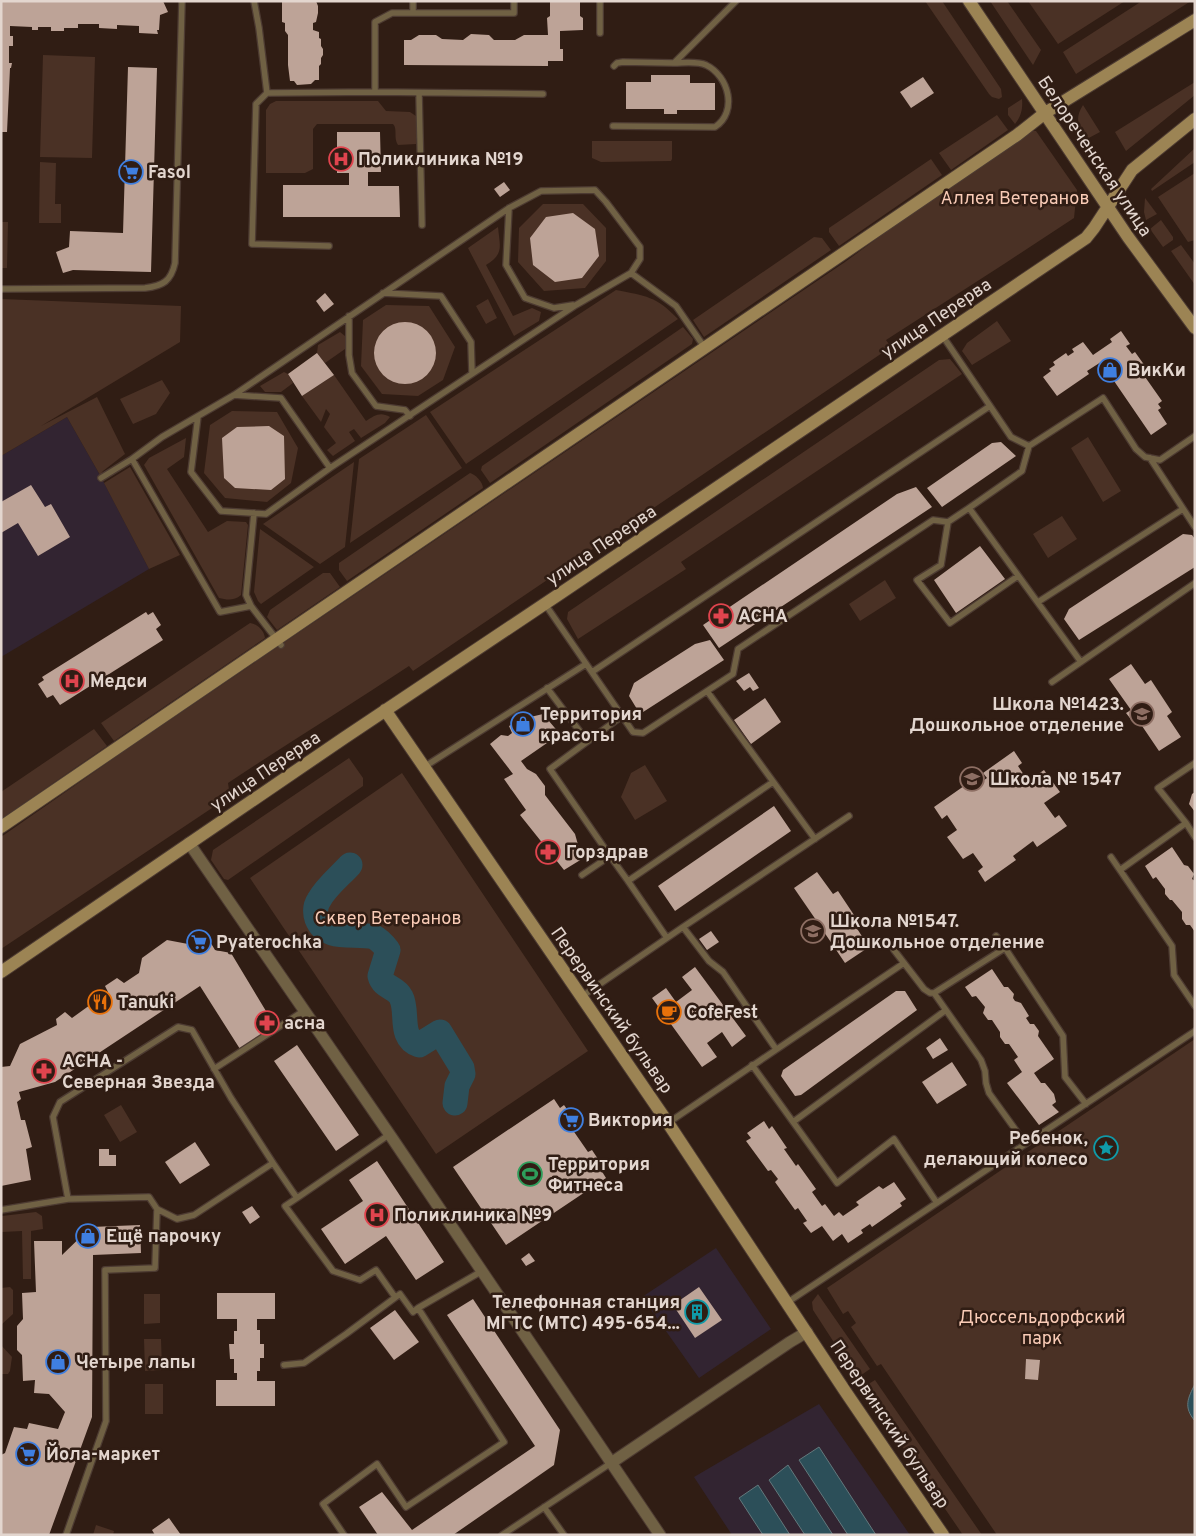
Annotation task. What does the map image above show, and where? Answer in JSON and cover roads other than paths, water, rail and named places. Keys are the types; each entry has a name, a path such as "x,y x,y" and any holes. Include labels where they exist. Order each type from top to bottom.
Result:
{"street":[{"name":"Белореченская улица","path":"969,1 1128,237 1195,328"},
{"path":"1,827 279,642 1045,114 1195,20"},
{"name":"улица Перерва","path":"1,972 385,710 1086,238 1132,170 1195,119"},
{"name":"Перервинский бульвар","path":"385,710 668,1123 845,1391 943,1535"},
{"path":"189,843 390,1134 660,1535"},
{"name":"Перервинский бульвар","path":"612,1463 807,1332"}],"lane":[{"path":"1,289 145,288 161,285 170,277 175,263 182,1"},
{"path":"254,1 267,93"},
{"path":"413,1 413,13"},
{"path":"375,92 375,22 392,13 514,13 514,1"},
{"path":"600,1 600,33"},
{"path":"674,63 736,1"},
{"path":"613,126 715,127 721,123 728,112 729,106 726,88 721,77 703,64 623,62 614,66"},
{"path":"329,246 252,244 256,104 267,93 543,94"},
{"path":"419,93 422,225"},
{"path":"101,478 132,459 162,437 198,416 234,395 509,208 541,191 595,190 640,247 640,259 632,273 576,305 472,373 330,468 266,514 221,511 191,472 198,416"},
{"path":"509,208 506,265 525,298 554,308 576,305"},
{"path":"632,273 676,306 705,348"},
{"path":"384,293 441,296 470,342 472,373"},
{"path":"349,316 349,354 352,373 376,406 405,410 410,416"},
{"path":"942,335 1011,437 1029,446"},
{"path":"234,395 281,398 330,468"},
{"path":"545,604 633,732 643,733 732,674 738,649 933,520 948,522 969,508 1022,471 1029,446 1103,398 1136,448 1145,457 1160,460 1195,436"},
{"path":"592,672 990,406"},
{"path":"1150,458 1195,527"},
{"path":"132,459 220,612 251,606"},
{"path":"969,508 1081,662"},
{"path":"1038,602 1183,509"},
{"path":"254,513 246,595 251,606 279,642"},
{"path":"948,522 941,564 918,580 950,623 1018,576"},
{"path":"1052,682 1195,584"},
{"path":"424,767 586,664"},
{"path":"548,688 587,741"},
{"path":"707,690 815,839"},
{"path":"622,716 550,768 667,938"},
{"path":"1195,763 1158,788 1195,837"},
{"path":"628,881 773,782"},
{"path":"581,997 849,816"},
{"path":"1120,870 1186,824"},
{"path":"582,875 610,856"},
{"path":"1111,857 1172,946 1174,975 1195,1006"},
{"path":"683,927 709,961 723,972 776,1049"},
{"path":"996,936 1063,1036 1065,1078 1086,1104"},
{"path":"894,950 924,989 934,993 1005,948"},
{"path":"668,1123 904,963"},
{"path":"934,993 981,1060 990,1092 1025,1143"},
{"path":"214,1069 305,1010"},
{"path":"793,1122 946,1010"},
{"path":"68,1199 53,1117 60,1102 178,1027 192,1030 231,1098 297,1198"},
{"path":"788,1302 1195,1031"},
{"path":"752,1065 837,1183 894,1139 937,1202"},
{"path":"390,1134 285,1206 334,1271 360,1280 376,1270 395,1297"},
{"path":"1,1210 68,1199 149,1197 157,1208 177,1219 194,1215 273,1163"},
{"path":"66,1535 106,1421 105,1270 156,1268 157,1208"},
{"path":"284,1365 304,1363 400,1294 413,1312 482,1271"},
{"path":"344,1535 323,1504 378,1464 406,1507 504,1442 418,1308"},
{"path":"502,1535 612,1463"},
{"path":"544,1507 562,1533"}],"water":[{"path":"1195,1384 1195,1421 1189,1411 1188,1402"},
{"path":"819,1447 876,1535 848,1535 799,1460"},
{"path":"788,1465 833,1535 805,1535 769,1480"},
{"path":"758,1485 790,1535 763,1535 739,1498"}],"waterway":[{"path":"350,865 322,895 316,909 317,919 327,931 342,935 374,937 388,950 380,976 384,983 401,997 408,1037 419,1045 440,1032 462,1068 463,1074 457,1086 455,1103"}],"place":[{"name":"Поликлиника №19","path":"341,159"},
{"name":"Fasol","path":"131,172"},
{"name":"ВикКи","path":"1110,370"},
{"name":"АСНА","path":"721,616"},
{"name":"Медси","path":"72,681"},
{"name":"Школа №1423. Дошкольное отделение","path":"1142,714"},
{"name":"Территория красоты","path":"523,724"},
{"name":"Школа № 1547","path":"972,779"},
{"name":"Горздрав","path":"548,852"},
{"name":"Школа №1547. Дошкольное отделение","path":"813,931"},
{"name":"Pyaterochka","path":"199,942"},
{"name":"Tanuki","path":"100,1002"},
{"name":"CofeFest","path":"669,1012"},
{"name":"асна","path":"267,1023"},
{"name":"АСНА - Северная Звезда","path":"44,1071"},
{"name":"Виктория","path":"571,1120"},
{"name":"Ребенок, делающий колесо","path":"1106,1148"},
{"name":"Территория Фитнеса","path":"530,1174"},
{"name":"Поликлиника №9","path":"377,1215"},
{"name":"Ещё парочку","path":"88,1236"},
{"name":"Телефонная станция МГТС (МТС) 495-654...","path":"697,1312"},
{"name":"Четыре лапы","path":"58,1362"},
{"name":"Йола-маркет","path":"28,1454"}],"park label":[{"name":"Аллея Ветеранов","path":"1015,198"},
{"name":"Сквер Ветеранов","path":"388,918"},
{"name":"Дюссельдорфский парк","path":"1042,1327"}]}
